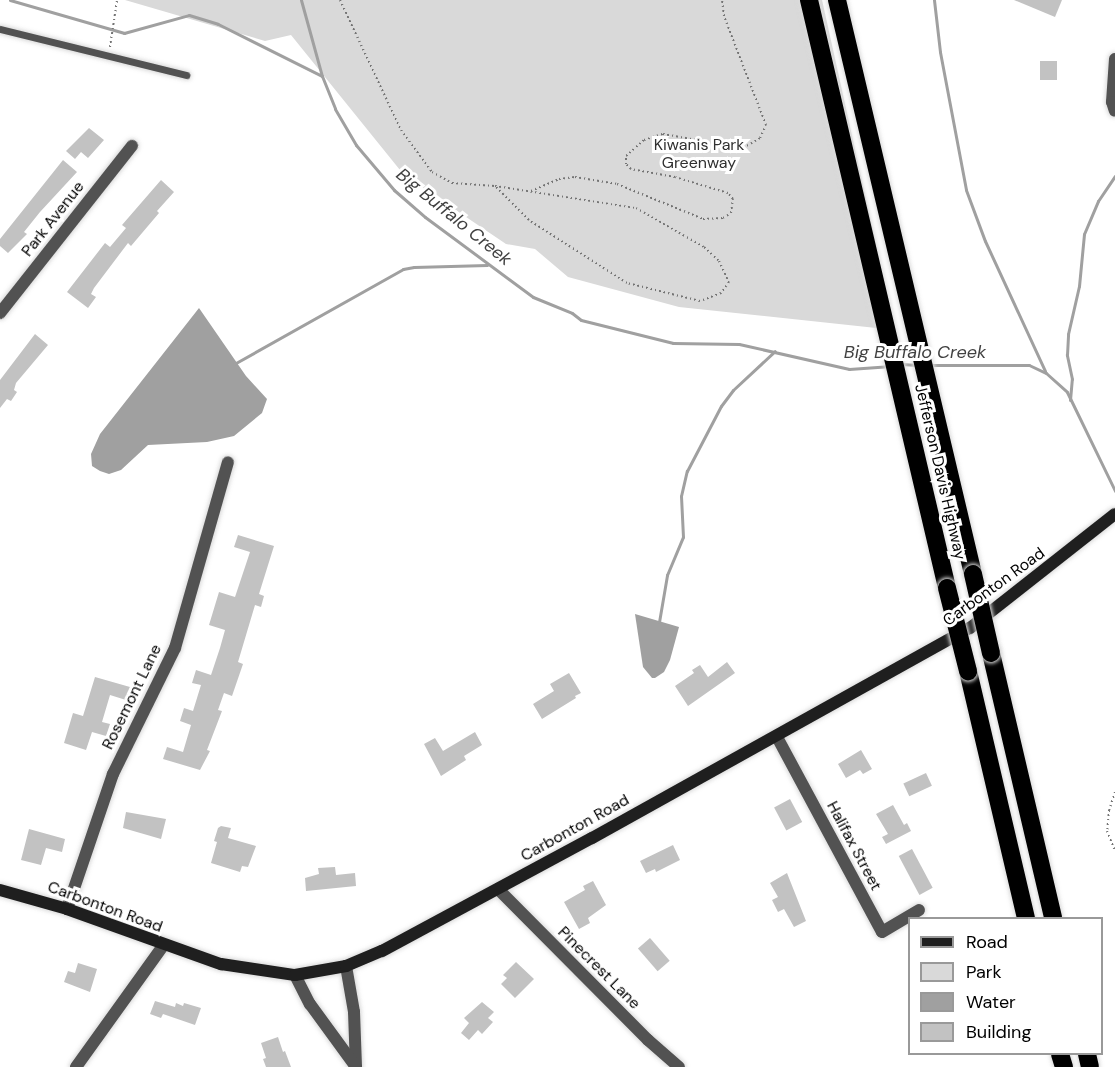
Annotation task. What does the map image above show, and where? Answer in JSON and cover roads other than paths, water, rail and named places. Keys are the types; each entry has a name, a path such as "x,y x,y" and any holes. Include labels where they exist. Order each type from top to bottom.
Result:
{"highway":[{"name":"Jefferson Davis Highway","path":"809,0 1026,917"},
{"name":"Jefferson Davis Highway","path":"837,0 1053,917"}],"street":[{"path":"1115,59 1112,102 1115,111"},
{"name":"Park Avenue","path":"0,313 132,146"},
{"name":"Rosemont Lane","path":"67,909 112,774 176,648 228,462"},
{"name":"Carbonton Road","path":"0,890 67,909 163,946 221,964 295,975 346,966 382,951 498,889 970,628 1115,514"},
{"name":"Halifax Street","path":"777,736 882,932 919,910"},
{"name":"Pinecrest Lane","path":"498,889 648,1040 679,1067"},
{"path":"76,1067 163,946"},
{"path":"346,966 354,1012 356,1067"},
{"path":"295,975 310,1004 356,1067"}],"lane":[{"path":"0,29 186,75"}],"water":[{"path":"199,308 246,376 267,399 262,413 234,436 207,442 148,445 121,470 109,474 92,466 91,454 100,434"},
{"path":"635,614 679,627 670,660 664,672 655,678 652,678 643,667"}],"waterway":[{"path":"10,0 124,33 189,15 218,24 322,76"},
{"name":"Big Buffalo Creek","path":"301,0 322,76 335,109 356,145 394,190 425,217 533,297 572,313 581,320 673,343 739,344 849,369 888,366"},
{"path":"934,0 940,52 966,190 985,241 1045,371"},
{"path":"1070,400 1072,379 1067,355 1068,334 1079,286 1084,234 1098,201 1115,176"},
{"path":"234,364 403,269 487,265"},
{"path":"659,622 667,575 683,537 681,496 687,471 721,406 733,390 775,351"},
{"name":"Big Buffalo Creek","path":"901,364 918,365"},
{"name":"Big Buffalo Creek","path":"931,365 1029,365 1046,373 1067,392 1115,491"}],"park label":[{"name":"Kiwanis Park Greenway","path":"699,154"}]}
